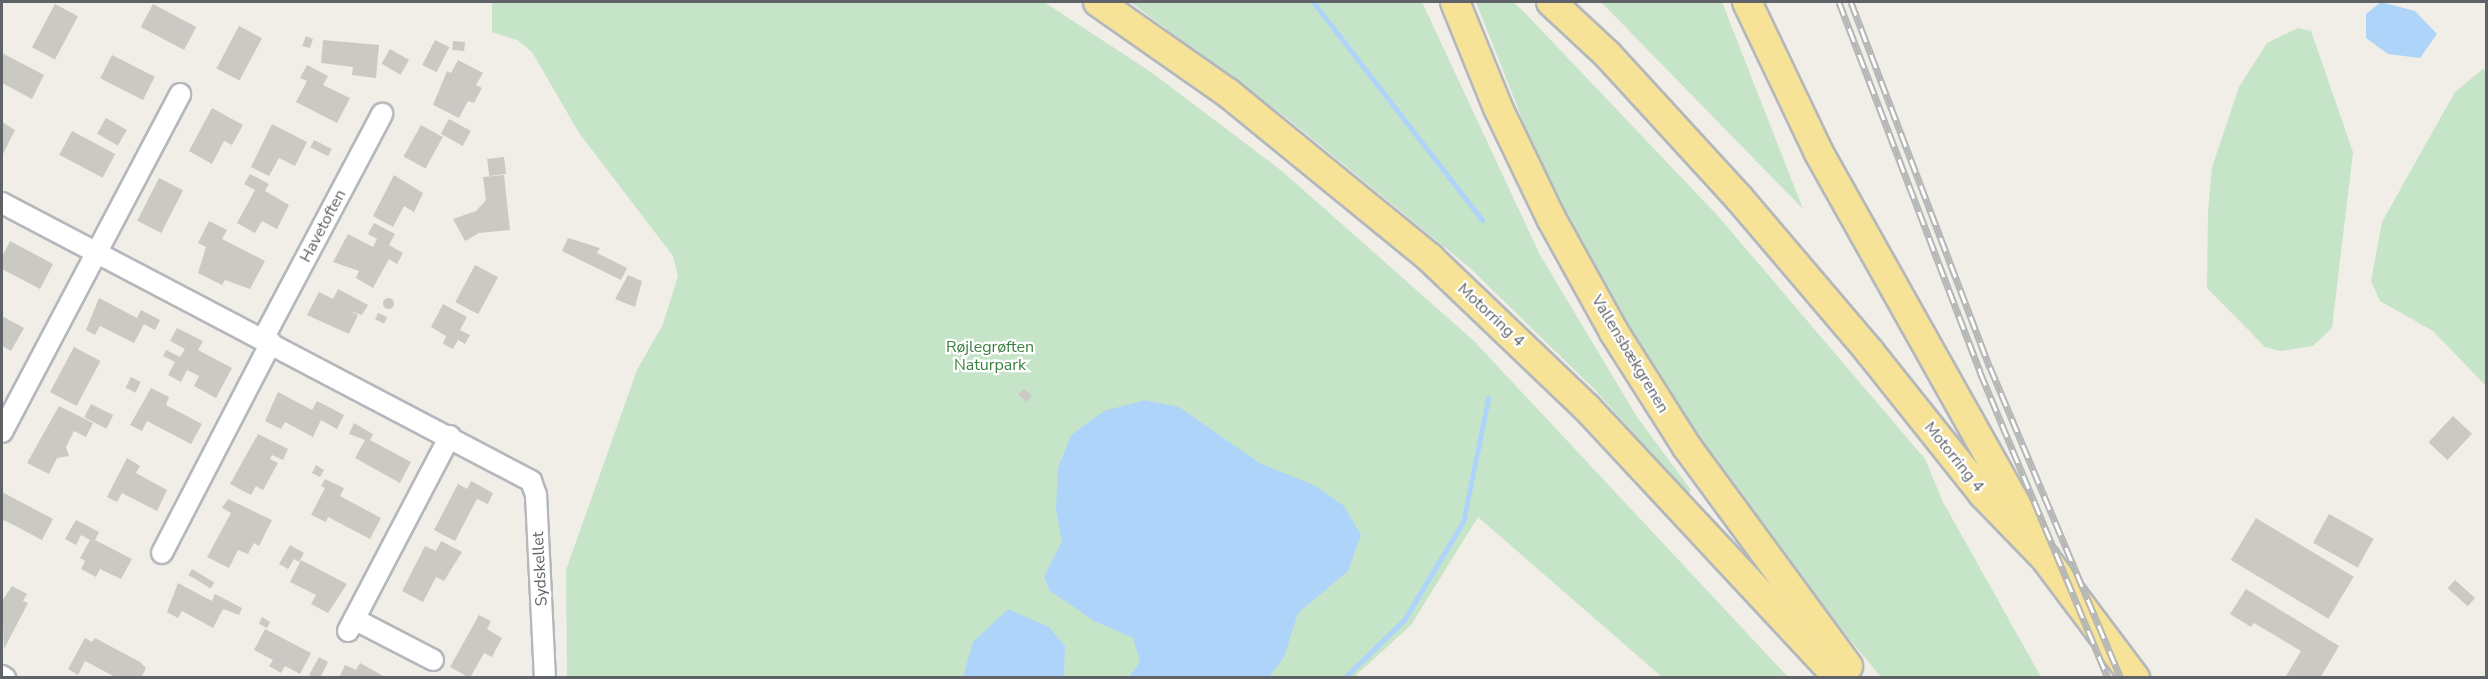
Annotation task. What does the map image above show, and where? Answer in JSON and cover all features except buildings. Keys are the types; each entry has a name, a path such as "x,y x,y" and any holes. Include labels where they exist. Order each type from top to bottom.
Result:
{"highway":[{"name":"Motorring 4","path":"1098,2 1237,99 1430,258 1587,408 1839,678"},
{"name":"Vallensbækgrenen","path":"1455,2 1498,108 1552,220 1614,332 1693,456 1856,678"},
{"name":"Motorring 4","path":"1551,2 1607,54 1739,198 1869,351 1983,494 2045,558 2135,678"},
{"path":"1747,2 1819,153 1902,303 2003,474 2045,558"}],"street":[{"path":"2,432 180,94"},
{"name":"Havetoften","path":"162,553 382,114"},
{"path":"2,203 450,436 351,625 433,660"},
{"name":"Sydskellet","path":"450,436 515,470 531,481 536,495 545,678"}],"green space":[{"name":"Røjlegrøften Naturpark","path":"492,2 1044,2 1151,72 1282,171 1474,341 1788,677 1662,677 1478,517 1411,625 1354,677 567,677 566,570 637,370 663,324 678,276 673,256 579,133 532,52 517,40 492,32"},
{"path":"1130,2 1422,2 1540,255 1637,417 1691,490 1686,494 1597,392 1470,268 1288,119"},
{"path":"1476,2 1513,2 1525,13 1718,216 1925,459 1943,502 2041,677 1881,677 1740,508 1559,213"},
{"path":"1601,2 1722,2 1803,209"},
{"path":"2298,28 2311,31 2353,152 2332,328 2313,346 2281,351 2265,347 2207,288 2208,212 2212,167 2239,87 2267,43"},
{"path":"2483,69 2486,70 2486,386 2433,331 2380,301 2371,281 2382,222 2455,92"}],"water":[{"path":"2381,2 2415,11 2437,34 2420,58 2388,54 2366,38 2366,14"},
{"path":"1145,400 1179,407 1261,464 1314,485 1344,506 1361,535 1348,571 1298,613 1284,657 1269,677 1129,677 1140,662 1133,638 1094,621 1049,590 1044,576 1062,541 1056,510 1058,468 1071,435 1104,411"},
{"path":"1008,609 1049,627 1065,646 1064,677 963,677 973,642"}],"waterway":[{"path":"1313,2 1482,220"},
{"path":"1344,678 1404,620 1463,522 1488,399"}],"railway":[{"path":"1839,2 1980,372 2108,678"},
{"path":"1851,2 1990,367 2121,678"}]}
